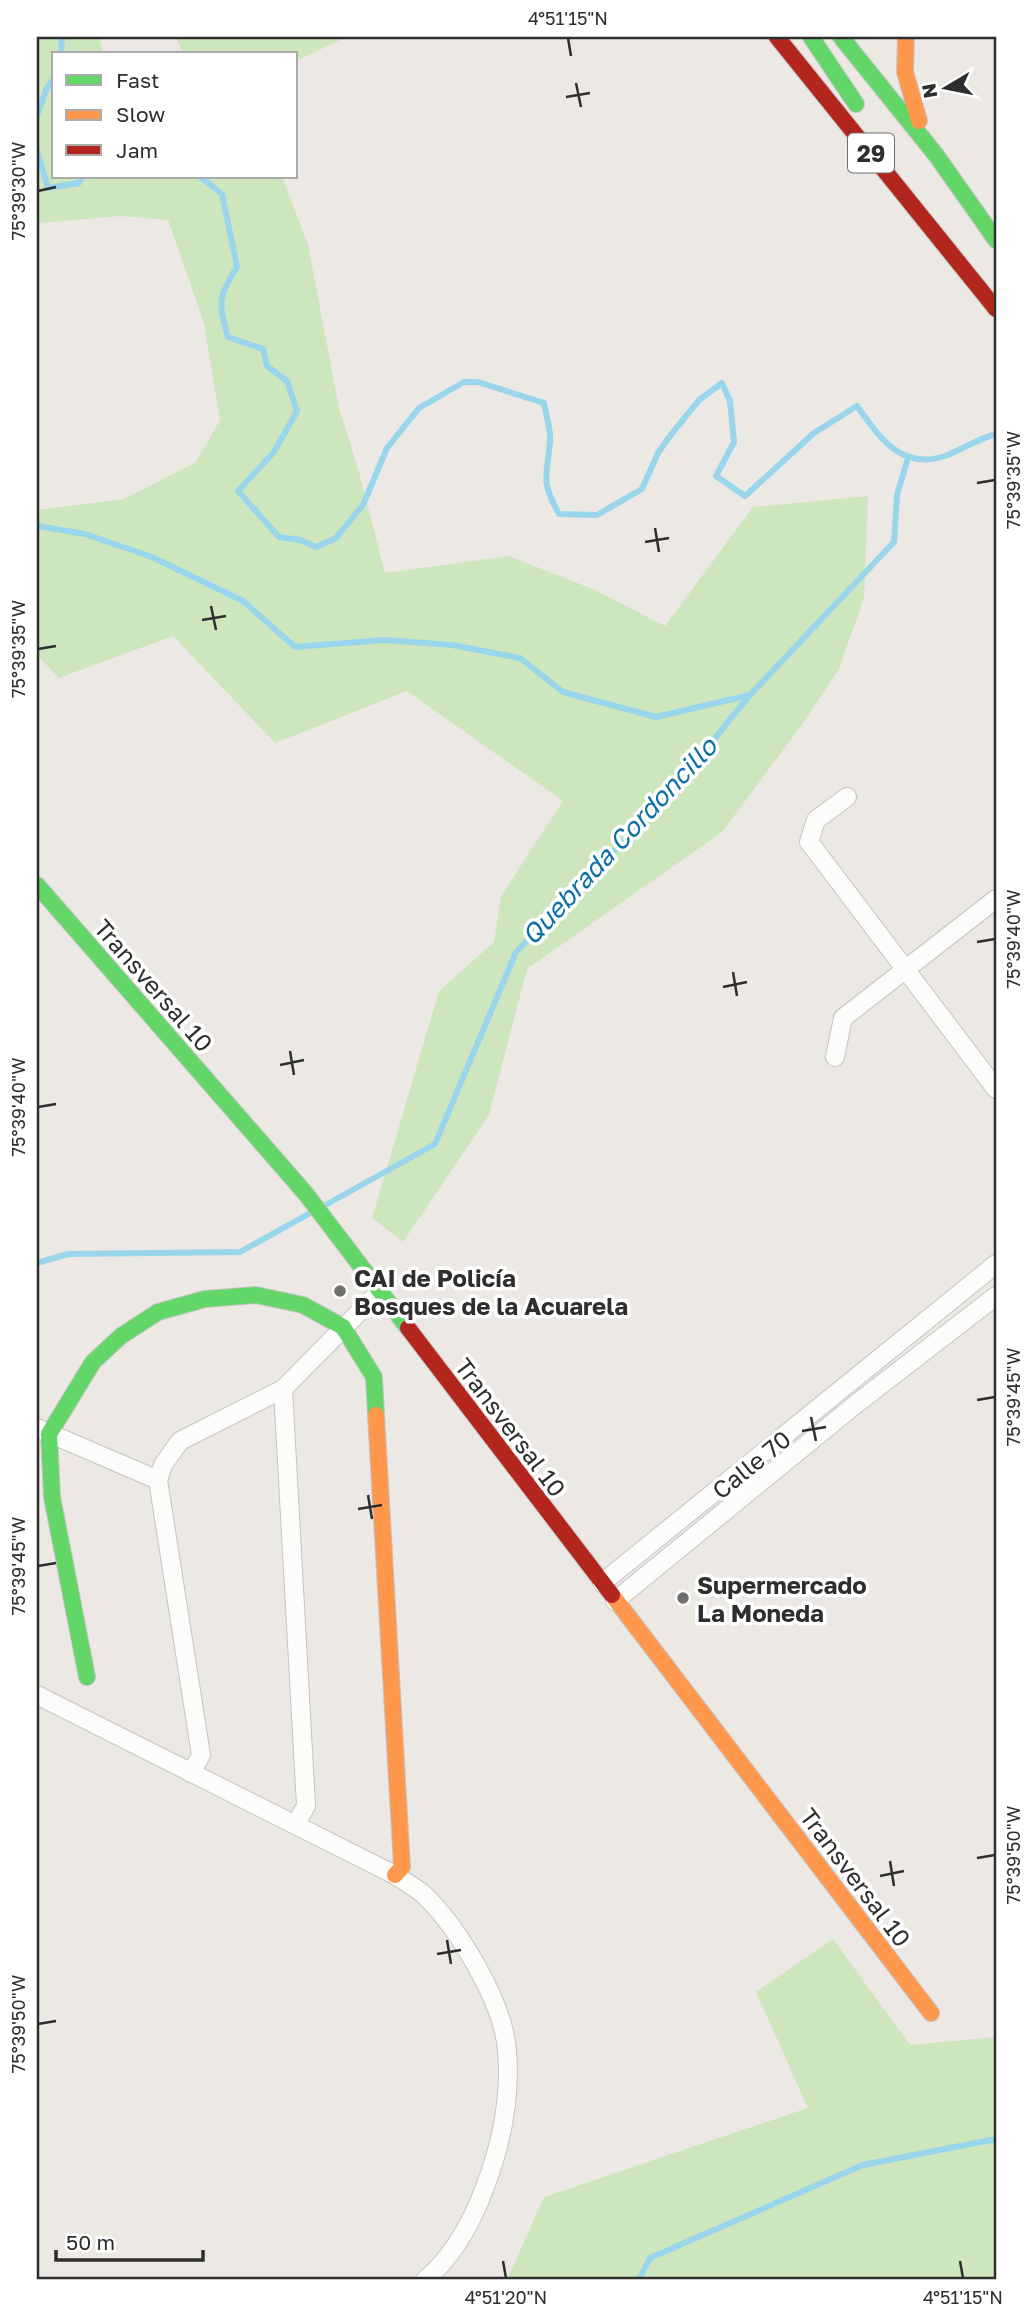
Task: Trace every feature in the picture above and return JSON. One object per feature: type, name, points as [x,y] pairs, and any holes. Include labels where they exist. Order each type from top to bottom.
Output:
[{"type":"main road","name":"29","points":[[777,37],[996,309]]},
{"type":"main road","name":"29","points":[[811,37],[966,269]]},
{"type":"main road","name":"29","points":[[841,37],[936,155],[996,240]]},
{"type":"main road","points":[[906,37],[908,91],[913,110],[936,155]]},
{"type":"main road","name":"Transversal 10","points":[[37,885],[306,1194],[329,1228],[931,2012]]},
{"type":"main road","points":[[87,1677],[52,1497],[43,1431],[93,1362],[121,1336],[158,1312],[205,1299],[256,1295],[303,1305],[343,1327],[374,1377],[402,1867],[395,1875]]},
{"type":"street","points":[[848,797],[816,820],[809,842],[996,1089]]},
{"type":"street","points":[[835,1057],[843,1018],[996,899]]},
{"type":"street","name":"Calle 70","points":[[602,1583],[769,1451],[841,1386],[996,1264]]},
{"type":"street","points":[[191,1773],[201,1755],[158,1480],[163,1465],[180,1441],[283,1389],[379,1292]]},
{"type":"street","name":"Calle 70","points":[[615,1601],[856,1404],[996,1296]]},
{"type":"street","points":[[283,1389],[306,1806],[295,1825]]},
{"type":"street","points":[[43,1431],[158,1480]]},
{"type":"street","points":[[37,1695],[395,1875],[422,1894],[469,1955],[495,2008],[507,2050],[505,2109],[490,2175],[465,2233],[425,2280]]},
{"type":"green space","points":[[37,37],[99,37],[103,52],[52,52],[52,178],[282,178],[308,244],[339,408],[358,468],[385,573],[509,556],[595,590],[665,626],[753,507],[868,496],[864,598],[839,669],[801,726],[722,832],[527,969],[489,1115],[403,1242],[372,1218],[439,991],[494,942],[501,896],[563,801],[407,691],[275,743],[173,636],[59,678],[37,655],[37,510],[124,499],[196,462],[220,420],[204,323],[168,220],[120,216],[41,223],[37,218]]},
{"type":"green space","points":[[176,37],[346,37],[298,60],[298,52],[182,52]]},
{"type":"green space","points":[[833,1939],[910,2045],[996,2037],[996,2280],[507,2280],[544,2197],[808,2108],[756,1992]]},
{"type":"waterway","points":[[61,52],[62,37]]},
{"type":"waterway","points":[[37,116],[52,81]]},
{"type":"waterway","points":[[37,151],[48,188],[79,183],[81,178]]},
{"type":"waterway","points":[[201,178],[222,194],[237,267],[223,293],[221,308],[228,337],[263,349],[267,366],[287,381],[297,411],[274,452],[238,491],[279,537],[300,540],[316,547],[336,538],[363,505],[387,448],[419,408],[464,382],[478,382],[544,403],[550,436],[547,485],[559,514],[597,515],[642,489],[658,453],[670,436],[699,400],[722,383],[730,401],[734,442],[716,476],[745,496],[814,433],[857,406],[892,448],[915,459],[945,456],[996,434]]},
{"type":"waterway","name":"Quebrada Cordoncillo","points":[[322,1207],[435,1144],[516,952],[666,798],[750,695],[894,542],[897,495],[908,458]]},
{"type":"waterway","points":[[37,526],[85,534],[152,557],[243,601],[295,647],[384,640],[452,645],[520,658],[563,692],[656,717],[750,695]]},
{"type":"waterway","name":"Quebrada Cordoncillo","points":[[37,1263],[68,1254],[240,1252],[312,1212]]},
{"type":"waterway","points":[[639,2280],[650,2258],[863,2165],[996,2139]]},
{"type":"traffic: fast","points":[[811,37],[856,104]]},
{"type":"traffic: fast","points":[[841,37],[936,155],[996,240]]},
{"type":"traffic: fast","points":[[37,885],[306,1194],[408,1328]]},
{"type":"traffic: fast","points":[[87,1677],[52,1497],[49,1434],[93,1362],[121,1336],[158,1312],[205,1299],[256,1295],[303,1305],[343,1327],[374,1377],[376,1415]]},
{"type":"traffic: slow","points":[[906,37],[905,72],[919,121]]},
{"type":"traffic: slow","points":[[376,1415],[402,1867],[395,1875]]},
{"type":"traffic: slow","points":[[612,1595],[931,2013]]},
{"type":"traffic: jam","points":[[777,37],[996,309]]},
{"type":"traffic: jam","points":[[408,1328],[612,1595]]},
{"type":"place","name":"CAI de Policía Bosques de la Acuarela","points":[[340,1291]]},
{"type":"place","name":"Supermercado La Moneda","points":[[683,1598]]}]
